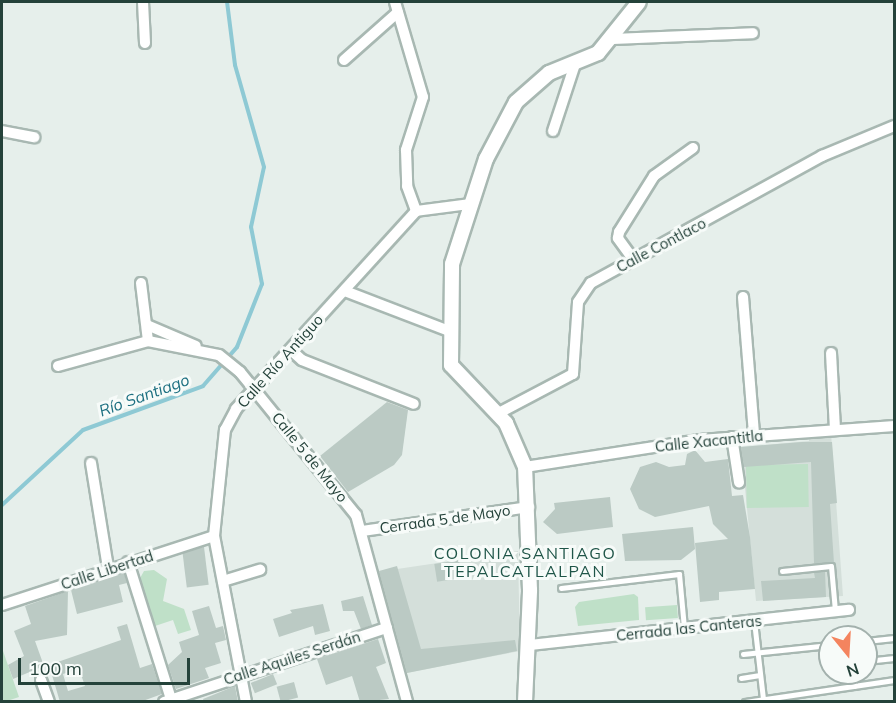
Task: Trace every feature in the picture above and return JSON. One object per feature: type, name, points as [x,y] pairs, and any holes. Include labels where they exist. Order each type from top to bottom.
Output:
[{"type":"street","points":[[143,2],[145,44]]},
{"type":"street","points":[[525,702],[530,645],[529,507],[525,466],[515,437],[497,414],[451,365],[449,331],[452,264],[470,204],[500,128],[516,102],[549,73],[598,53],[612,39],[639,2]]},
{"type":"street","points":[[344,60],[396,7],[423,97],[405,150],[407,186],[416,211],[470,204]]},
{"type":"street","points":[[612,39],[753,33]]},
{"type":"street","points":[[553,131],[575,64]]},
{"type":"street","name":"Calle Contlaco","points":[[497,414],[573,374],[578,303],[591,283],[822,156],[894,126]]},
{"type":"street","points":[[2,131],[34,137]]},
{"type":"street","points":[[633,259],[618,238],[619,231],[654,176],[693,148]]},
{"type":"street","name":"Calle Río Antiguo","points":[[246,702],[214,536],[225,430],[254,389],[292,351],[416,211]]},
{"type":"street","points":[[141,283],[148,341]]},
{"type":"street","points":[[345,291],[449,331]]},
{"type":"street","points":[[743,297],[754,435]]},
{"type":"street","points":[[147,325],[198,348]]},
{"type":"street","name":"Calle 5 de Mayo","points":[[58,366],[148,341],[198,348],[219,355],[240,372],[346,499],[362,531],[407,702]]},
{"type":"street","points":[[292,351],[302,360],[414,405]]},
{"type":"street","points":[[831,352],[835,430]]},
{"type":"street","name":"Calle Xacantitla","points":[[525,466],[732,437],[894,426]]},
{"type":"street","points":[[732,437],[739,482]]},
{"type":"street","points":[[91,463],[108,568]]},
{"type":"street","name":"Cerrada 5 de Mayo","points":[[362,531],[529,507]]},
{"type":"street","name":"Calle Libertad","points":[[2,605],[108,568],[214,536]]},
{"type":"street","points":[[128,562],[169,701]]},
{"type":"street","points":[[222,580],[260,570]]},
{"type":"street","name":"Cerrada las Canteras","points":[[530,645],[849,610]]},
{"type":"street","name":"Calle Aquiles Serdán","points":[[169,701],[239,674],[387,628]]},
{"type":"street","points":[[41,680],[49,702]]},
{"type":"lane","points":[[782,571],[831,566],[835,611]]},
{"type":"lane","points":[[561,588],[679,574],[684,628]]},
{"type":"lane","points":[[754,621],[763,699]]},
{"type":"lane","points":[[878,640],[894,638]]},
{"type":"lane","points":[[743,654],[818,646]]},
{"type":"lane","points":[[878,660],[894,658]]},
{"type":"lane","points":[[741,678],[760,675]]},
{"type":"lane","points":[[745,702],[894,680]]},
{"type":"shaded area","points":[[831,433],[843,596],[756,601],[741,447],[809,441],[809,435]]},
{"type":"shaded area","points":[[518,551],[520,651],[406,673],[377,572]]},
{"type":"green space","points":[[808,464],[809,507],[747,508],[746,465]]},
{"type":"green space","points":[[154,570],[167,579],[163,601],[184,609],[191,630],[178,634],[173,620],[152,627],[139,580],[144,571]]},
{"type":"green space","points":[[634,594],[638,597],[639,620],[578,626],[575,607],[579,602]]},
{"type":"green space","points":[[677,605],[678,618],[646,620],[645,607]]},
{"type":"green space","points":[[2,648],[19,697],[7,701],[2,701]]},
{"type":"building","points":[[387,402],[408,410],[402,455],[394,465],[348,492],[320,456]]},
{"type":"building","points":[[832,442],[837,503],[830,504],[834,563],[814,563],[811,462],[744,467],[741,447]]},
{"type":"building","points":[[695,450],[705,462],[728,459],[732,496],[743,495],[755,589],[719,592],[719,600],[700,602],[695,543],[728,539],[713,524],[709,506],[655,517],[639,509],[630,489],[640,467],[656,462],[669,467],[685,465],[687,454]]},
{"type":"building","points":[[610,497],[613,527],[557,534],[543,522],[555,509],[554,503]]},
{"type":"building","points":[[693,527],[695,549],[681,560],[625,561],[622,534]]},
{"type":"building","points":[[204,547],[209,585],[187,587],[182,550]]},
{"type":"building","points":[[459,560],[462,578],[437,582],[434,564]]},
{"type":"building","points":[[397,566],[421,649],[515,640],[517,651],[407,673],[379,571]]},
{"type":"building","points":[[825,571],[826,597],[763,601],[761,581],[815,578],[814,573]]},
{"type":"building","points":[[124,573],[127,583],[119,585],[123,602],[77,614],[71,590]]},
{"type":"building","points":[[68,591],[67,635],[35,641],[44,666],[13,679],[8,665],[24,656],[14,631],[31,624],[25,606]]},
{"type":"building","points":[[363,596],[372,625],[361,629],[354,611],[343,611],[341,601]]},
{"type":"building","points":[[323,604],[330,631],[315,635],[313,626],[279,637],[273,619],[292,613],[290,610]]},
{"type":"building","points":[[209,606],[216,628],[223,626],[226,640],[215,643],[221,663],[205,668],[209,678],[176,689],[168,665],[182,652],[179,642],[199,635],[192,611]]},
{"type":"building","points":[[127,624],[140,668],[152,664],[162,694],[140,702],[60,702],[49,665],[121,640],[117,627]],"holes":[[[79,669],[85,686],[68,691],[63,674]]]},
{"type":"building","points":[[378,639],[386,663],[376,667],[389,699],[360,702],[352,676],[326,685],[317,659]]},
{"type":"building","points":[[273,674],[277,684],[255,693],[251,683]]},
{"type":"building","points":[[294,682],[298,697],[281,702],[277,687]]},
{"type":"building","points":[[235,686],[238,702],[204,702],[203,699]]},
{"type":"waterway","name":"Río Santiago","points":[[2,505],[83,430],[203,386],[237,347],[262,284],[251,227],[264,167],[235,65],[227,2]]},
{"type":"district","name":"COLONIA SANTIAGO TEPALCATLALPAN","points":[[525,562]]}]
